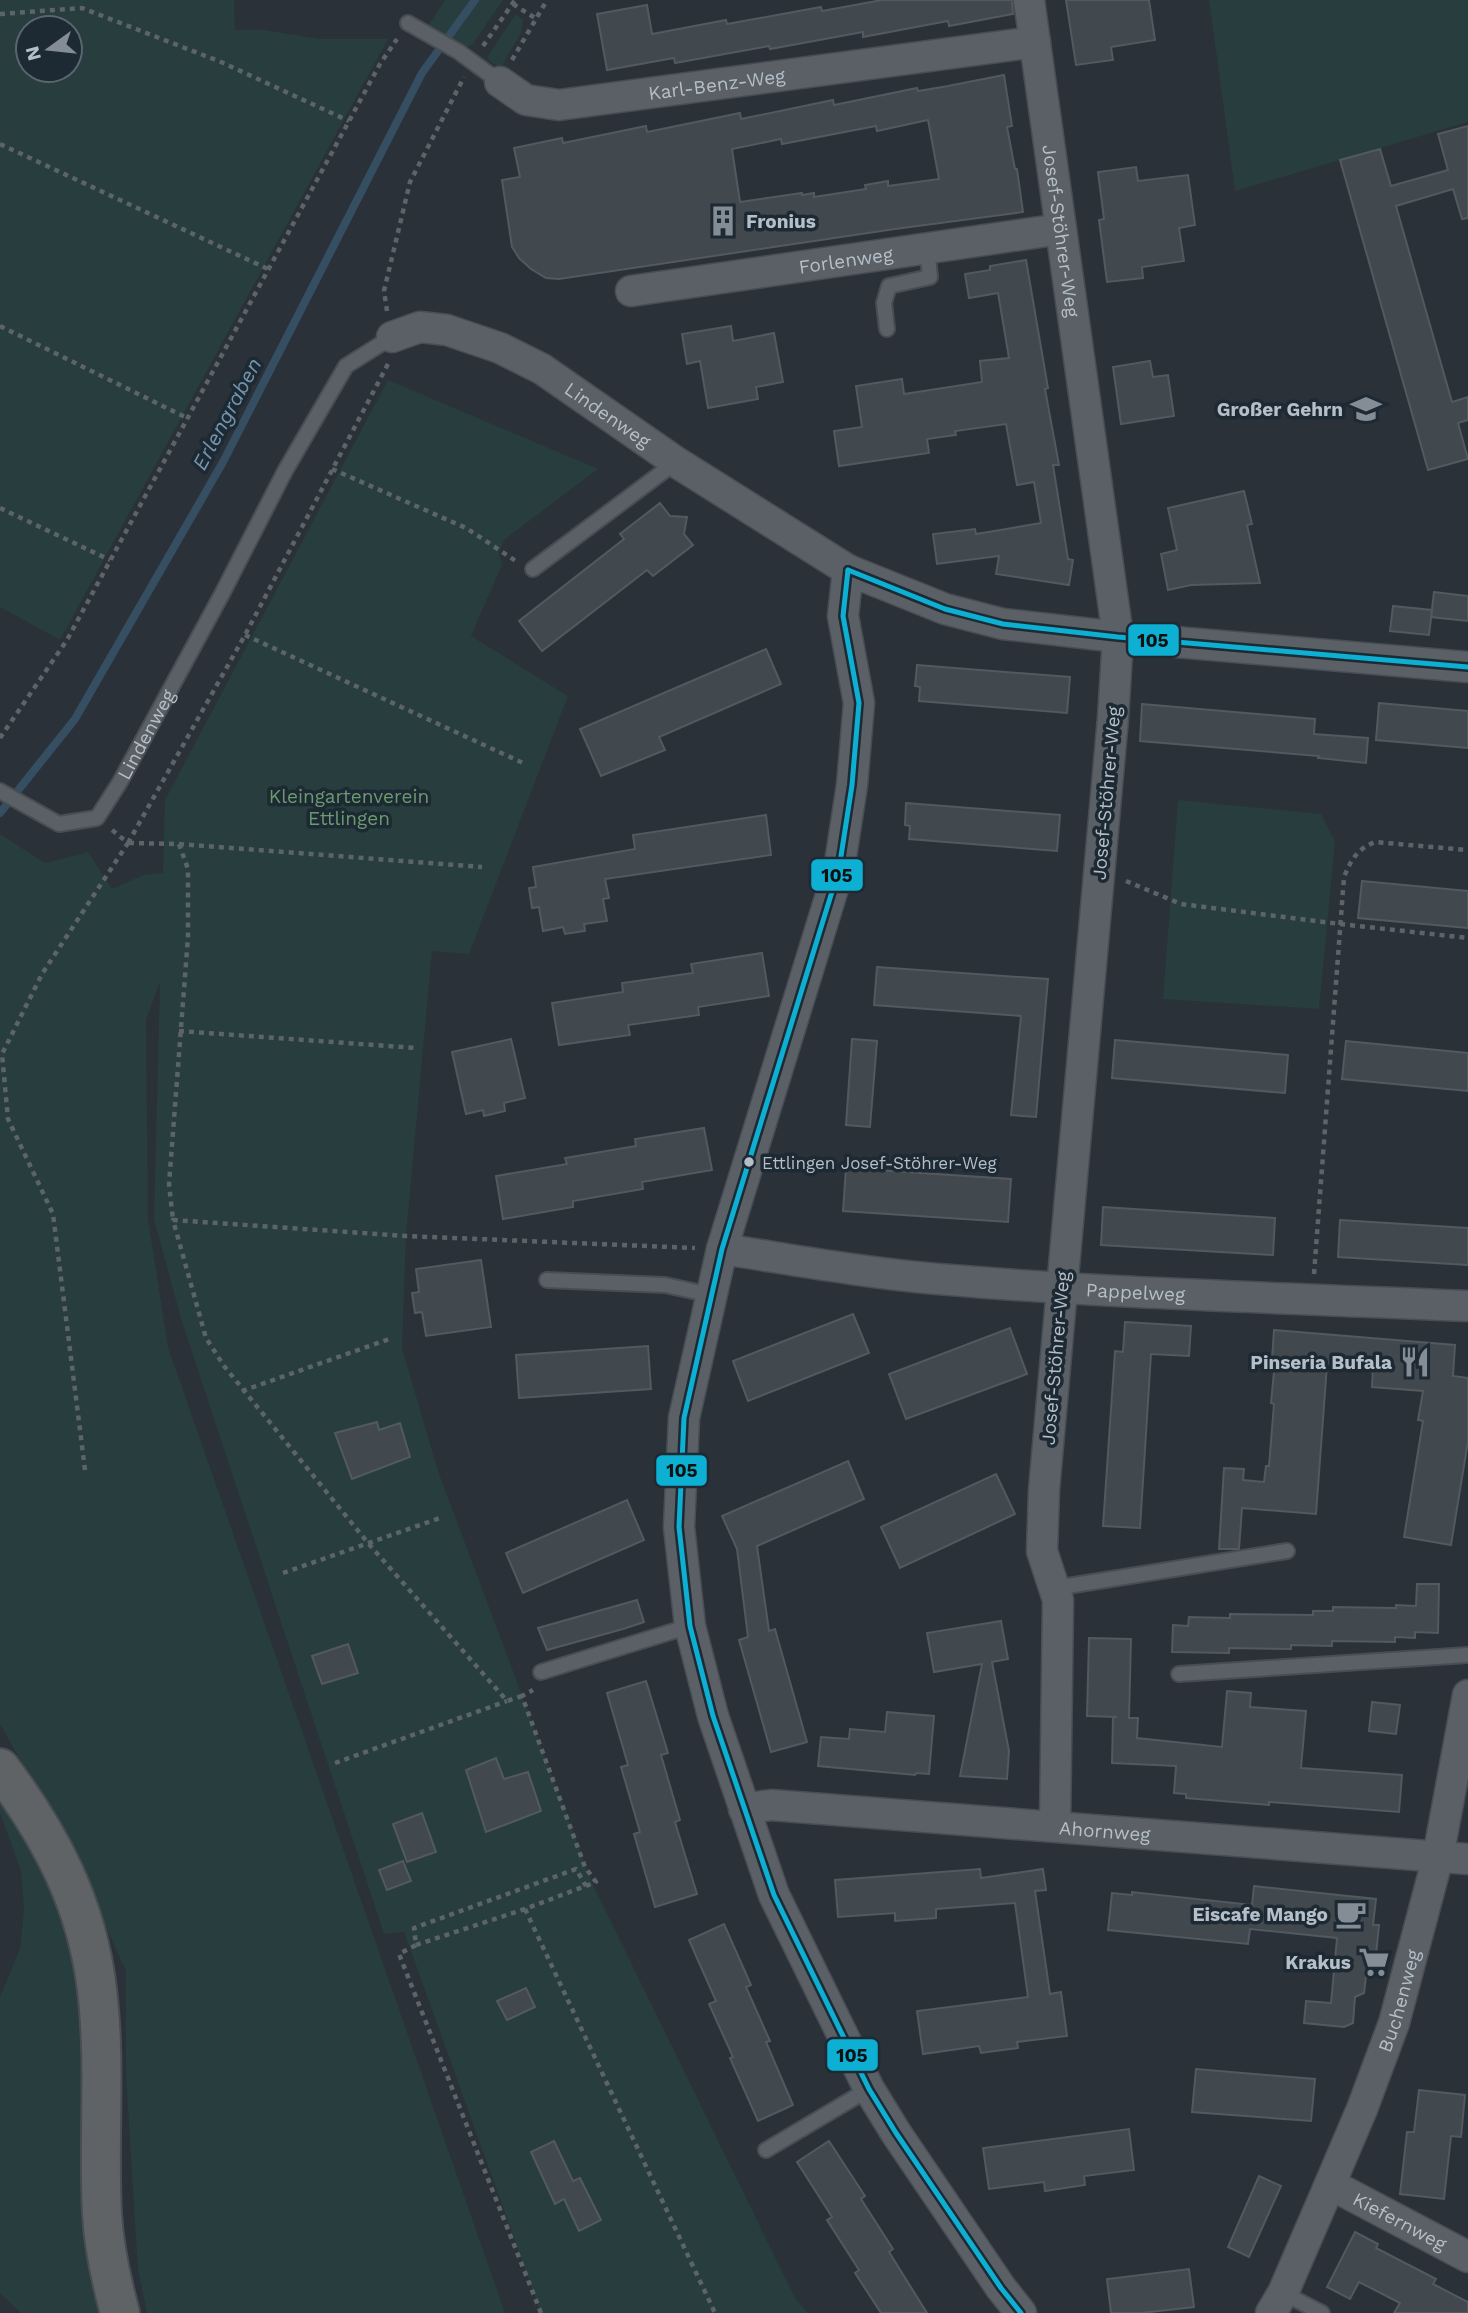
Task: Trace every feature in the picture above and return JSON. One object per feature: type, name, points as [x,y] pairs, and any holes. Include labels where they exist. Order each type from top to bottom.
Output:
[{"type":"highway","points":[[0,1768],[27,1804],[51,1844],[70,1886],[92,1958],[100,2036],[102,2214],[107,2264],[120,2313]]},
{"type":"street","name":"Josef-Stöhrer-Weg","points":[[1029,0],[1118,637],[1044,1490],[1042,1551],[1058,1600],[1055,1826]]},
{"type":"street","name":"Karl-Benz-Weg","points":[[500,82],[526,100],[559,105],[1035,43]]},
{"type":"street","name":"Forlenweg","points":[[631,291],[1061,229]]},
{"type":"street","name":"Lindenweg","points":[[392,337],[420,327],[447,330],[500,348],[542,369],[676,462],[848,570],[945,609],[1003,624],[1118,637],[1468,667]]},
{"type":"street","points":[[848,570],[843,616],[859,703],[852,785],[839,869],[710,1295],[684,1418],[679,1527],[690,1626],[713,1716],[774,1895],[869,2089],[941,2200],[1021,2313]]},
{"type":"street","name":"Pappelweg","points":[[722,1249],[936,1279],[1468,1306]]},
{"type":"street","name":"Buchenweg","points":[[1277,2303],[1362,2109],[1394,2023],[1438,1857],[1468,1695]]},
{"type":"street","name":"Ahornweg","points":[[744,1809],[771,1805],[1468,1859]]},
{"type":"street","name":"Kiefernweg","points":[[1330,2185],[1468,2257]]},
{"type":"lane","name":"Karl-Benz-Weg","points":[[414,26],[458,52],[500,82]]},
{"type":"lane","points":[[887,329],[884,303],[889,286],[930,277],[927,248]]},
{"type":"lane","name":"Lindenweg","points":[[97,818],[120,782],[216,606],[285,471],[346,366],[392,337]]},
{"type":"lane","points":[[533,569],[676,462]]},
{"type":"lane","points":[[0,791],[59,824],[97,818]]},
{"type":"lane","points":[[547,1280],[665,1285],[710,1295]]},
{"type":"lane","points":[[1055,1588],[1287,1551]]},
{"type":"lane","points":[[541,1672],[690,1626]]},
{"type":"lane","points":[[1179,1674],[1468,1655]]},
{"type":"lane","points":[[766,2150],[869,2089]]},
{"type":"lane","name":"Buchenweg","points":[[1277,2303],[1322,2313]]},
{"type":"path","points":[[500,82],[547,0]]},
{"type":"path","points":[[85,1470],[53,1214],[8,1119],[2,1054],[41,974],[128,843],[245,635],[389,363],[392,337],[384,291],[410,182],[462,80],[514,2],[536,18]]},
{"type":"path","points":[[0,14],[82,8],[221,62],[349,121]]},
{"type":"path","points":[[0,737],[66,640],[380,64],[414,26]]},
{"type":"path","points":[[0,144],[268,269]]},
{"type":"path","points":[[0,326],[187,418]]},
{"type":"path","points":[[332,469],[467,528],[519,563],[533,569]]},
{"type":"path","points":[[0,508],[110,560]]},
{"type":"path","points":[[245,635],[523,764]]},
{"type":"path","points":[[97,818],[128,843],[179,844],[482,867]]},
{"type":"path","points":[[1312,1299],[1344,877],[1352,858],[1364,846],[1375,842],[1467,849]]},
{"type":"path","points":[[179,844],[188,869],[188,937],[169,1184],[173,1220],[206,1338],[242,1391],[369,1543],[507,1701]]},
{"type":"path","points":[[1099,870],[1181,904],[1340,925],[1468,938]]},
{"type":"path","points":[[179,1031],[416,1048]]},
{"type":"path","points":[[173,1220],[406,1236],[722,1249]]},
{"type":"path","points":[[242,1391],[392,1338]]},
{"type":"path","points":[[283,1573],[440,1518]]},
{"type":"path","points":[[335,1763],[522,1696],[539,1687],[541,1672]]},
{"type":"path","points":[[522,1696],[585,1867],[596,1882],[416,1945],[399,1954],[541,2313]]},
{"type":"path","points":[[416,1945],[414,1928],[576,1869],[586,1886]]},
{"type":"path","points":[[525,1909],[715,2313]]},
{"type":"green space","points":[[0,0],[234,0],[235,30],[264,30],[320,39],[388,39],[60,640],[0,607]]},
{"type":"green space","points":[[445,0],[503,0],[472,45],[463,48],[429,25]]},
{"type":"green space","points":[[1209,0],[1468,0],[1468,122],[1235,191]]},
{"type":"green space","points":[[516,14],[523,20],[521,33],[501,67],[491,63],[487,57]]},
{"type":"green space","name":"Kleingartenverein Ettlingen","points":[[388,380],[598,469],[504,540],[499,553],[502,565],[471,636],[568,696],[469,954],[432,951],[406,1236],[402,1348],[438,1471],[594,1887],[795,2298],[808,2313],[541,2313],[404,1932],[384,1934],[181,1319],[154,1219],[160,982],[146,1020],[148,1219],[168,1347],[505,2313],[147,2313],[138,2270],[126,2076],[126,1971],[70,1849],[0,1724],[0,834],[45,863],[88,852],[112,889],[143,875],[163,873],[165,800]]},
{"type":"green space","points":[[1178,800],[1321,814],[1335,841],[1319,1009],[1163,999]]},
{"type":"green space","points":[[0,1797],[46,1878],[66,1930],[73,1959],[81,2019],[82,2206],[88,2260],[99,2313],[21,2313],[0,2293],[0,1997],[20,1949],[24,1910],[21,1871],[0,1813]]},
{"type":"building","points":[[882,0],[1012,0],[1013,14],[949,26],[948,21],[863,37],[863,32],[770,49],[769,46],[675,63],[674,58],[607,70],[597,14],[647,5],[652,34],[726,20],[727,24],[821,7],[822,11]]},
{"type":"building","points":[[1066,0],[1149,0],[1155,40],[1111,47],[1113,60],[1076,65]]},
{"type":"building","points":[[1004,75],[1012,126],[1007,127],[1023,212],[559,279],[546,278],[531,269],[512,247],[502,180],[520,177],[514,148],[562,138],[563,143],[646,126],[647,132],[740,113],[741,119],[833,100],[834,105],[917,88],[918,91]],"holes":[[[928,120],[939,179],[888,186],[888,181],[865,185],[866,189],[814,197],[814,193],[802,193],[740,202],[732,149],[781,139],[782,144],[876,126],[877,131]]]},
{"type":"building","points":[[1468,126],[1468,218],[1462,219],[1453,189],[1396,206],[1452,402],[1468,397],[1468,420],[1458,423],[1468,459],[1428,470],[1340,160],[1380,149],[1391,186],[1448,170],[1438,134]]},
{"type":"building","points":[[1136,167],[1138,181],[1188,175],[1195,225],[1179,228],[1184,261],[1142,267],[1143,278],[1107,282],[1099,220],[1104,219],[1098,172]]},
{"type":"building","points":[[1026,260],[1059,465],[1053,465],[1068,559],[1073,560],[1069,585],[996,574],[999,556],[937,564],[933,534],[975,529],[976,534],[1041,523],[1034,482],[1017,485],[1006,424],[955,431],[956,435],[927,439],[929,453],[839,466],[834,431],[862,427],[856,386],[902,379],[904,394],[982,382],[980,361],[1009,358],[998,293],[969,298],[965,274],[990,270],[990,266]]},
{"type":"building","points":[[731,326],[733,341],[774,333],[783,382],[756,387],[758,399],[708,408],[700,361],[687,364],[682,334]]},
{"type":"building","points":[[1150,361],[1153,377],[1168,375],[1174,416],[1121,424],[1113,367]]},
{"type":"building","points":[[1244,491],[1252,524],[1247,525],[1260,583],[1191,585],[1168,590],[1161,554],[1177,550],[1168,508]]},
{"type":"building","points":[[660,503],[670,516],[687,517],[684,534],[693,545],[653,576],[647,570],[542,651],[519,621],[624,539],[620,534]]},
{"type":"building","points":[[1434,592],[1468,596],[1468,621],[1431,617]]},
{"type":"building","points":[[1393,606],[1432,610],[1429,635],[1390,631]]},
{"type":"building","points":[[766,649],[781,684],[659,737],[665,750],[601,776],[580,729]]},
{"type":"building","points":[[917,665],[1070,677],[1067,713],[919,701],[920,687],[915,686]]},
{"type":"building","points":[[1379,703],[1468,711],[1468,748],[1376,740]]},
{"type":"building","points":[[1142,704],[1315,719],[1314,734],[1368,738],[1366,763],[1318,758],[1319,756],[1140,741]]},
{"type":"building","points":[[906,803],[1060,815],[1057,851],[909,839],[910,826],[905,825]]},
{"type":"building","points":[[766,815],[771,855],[605,879],[609,898],[603,899],[607,921],[584,924],[585,931],[565,934],[563,927],[543,931],[539,907],[532,908],[529,888],[536,887],[533,867],[635,849],[633,835]]},
{"type":"building","points":[[1362,881],[1468,891],[1468,928],[1358,918]]},
{"type":"building","points":[[762,953],[769,996],[698,1007],[699,1015],[628,1025],[630,1035],[559,1045],[552,1003],[623,992],[622,983],[693,973],[691,964]]},
{"type":"building","points":[[877,967],[1048,979],[1036,1117],[1011,1115],[1021,1016],[874,1005]]},
{"type":"building","points":[[511,1039],[525,1098],[504,1103],[505,1111],[484,1116],[483,1110],[466,1114],[452,1052]]},
{"type":"building","points":[[852,1039],[877,1041],[870,1127],[846,1125]]},
{"type":"building","points":[[1115,1040],[1288,1055],[1285,1093],[1112,1078]]},
{"type":"building","points":[[1346,1041],[1468,1053],[1468,1091],[1342,1079]]},
{"type":"building","points":[[704,1128],[712,1170],[642,1182],[643,1189],[573,1201],[573,1207],[503,1219],[496,1176],[567,1164],[565,1158],[636,1146],[635,1139]]},
{"type":"building","points":[[846,1168],[1011,1179],[1008,1222],[843,1211]]},
{"type":"building","points":[[1103,1207],[1275,1218],[1273,1255],[1101,1245]]},
{"type":"building","points":[[1340,1220],[1468,1228],[1468,1265],[1338,1257]]},
{"type":"building","points":[[481,1260],[491,1327],[426,1336],[422,1312],[415,1313],[412,1293],[419,1292],[416,1269]]},
{"type":"building","points":[[853,1314],[869,1353],[748,1401],[733,1361]]},
{"type":"building","points":[[1125,1322],[1191,1326],[1189,1356],[1151,1354],[1140,1528],[1103,1526],[1115,1351],[1123,1352]]},
{"type":"building","points":[[1010,1328],[1027,1374],[906,1419],[889,1374]]},
{"type":"building","points":[[1274,1330],[1455,1345],[1453,1376],[1468,1378],[1468,1441],[1451,1545],[1404,1537],[1423,1421],[1418,1420],[1423,1391],[1372,1387],[1373,1368],[1327,1365],[1316,1514],[1242,1508],[1239,1549],[1219,1549],[1224,1468],[1244,1469],[1243,1480],[1264,1482],[1266,1466],[1269,1466],[1274,1404],[1271,1403],[1275,1361],[1272,1360]]},
{"type":"building","points":[[648,1346],[651,1389],[519,1398],[516,1355]]},
{"type":"building","points":[[377,1422],[379,1430],[400,1423],[410,1457],[352,1479],[335,1433]]},
{"type":"building","points":[[848,1461],[864,1499],[757,1546],[769,1631],[775,1629],[807,1742],[771,1752],[739,1640],[748,1637],[737,1549],[722,1516]]},
{"type":"building","points":[[996,1474],[1015,1514],[900,1568],[881,1527]]},
{"type":"building","points":[[627,1500],[644,1540],[523,1593],[506,1553]]},
{"type":"building","points":[[1417,1584],[1439,1584],[1438,1633],[1415,1632],[1415,1638],[1395,1637],[1395,1642],[1332,1641],[1332,1646],[1291,1645],[1291,1649],[1229,1648],[1229,1653],[1172,1652],[1173,1625],[1188,1626],[1189,1617],[1230,1618],[1230,1614],[1313,1615],[1313,1611],[1333,1611],[1333,1607],[1416,1606]]},
{"type":"building","points":[[637,1600],[644,1622],[547,1650],[538,1628]]},
{"type":"building","points":[[1001,1621],[1008,1659],[992,1662],[1009,1751],[1007,1779],[960,1776],[982,1664],[934,1672],[927,1633]]},
{"type":"building","points":[[1089,1638],[1131,1639],[1129,1718],[1138,1718],[1137,1738],[1222,1747],[1227,1691],[1251,1693],[1250,1707],[1306,1711],[1301,1768],[1402,1775],[1399,1812],[1186,1798],[1186,1794],[1174,1793],[1176,1766],[1112,1763],[1113,1717],[1117,1717],[1087,1716]]},
{"type":"building","points":[[348,1644],[358,1673],[322,1684],[312,1656]]},
{"type":"building","points":[[646,1681],[668,1753],[661,1755],[680,1820],[675,1822],[697,1894],[655,1907],[634,1834],[640,1832],[621,1767],[628,1765],[607,1693]]},
{"type":"building","points":[[1372,1702],[1400,1705],[1396,1734],[1369,1731]]},
{"type":"building","points":[[887,1712],[934,1716],[929,1774],[818,1766],[821,1737],[849,1739],[850,1729],[885,1732]]},
{"type":"building","points":[[496,1758],[504,1779],[528,1772],[541,1811],[486,1832],[466,1770]]},
{"type":"building","points":[[422,1813],[436,1852],[407,1862],[393,1824]]},
{"type":"building","points":[[403,1861],[411,1881],[387,1890],[379,1870]]},
{"type":"building","points":[[980,1869],[981,1878],[1043,1869],[1046,1890],[1035,1891],[1050,1994],[1061,1992],[1067,2036],[1017,2042],[1018,2048],[981,2053],[979,2046],[923,2054],[917,2011],[1028,1997],[1015,1903],[936,1909],[936,1918],[895,1921],[895,1913],[838,1917],[835,1880]]},
{"type":"building","points":[[1254,1886],[1376,1899],[1373,1925],[1379,1925],[1375,1965],[1367,1968],[1364,1993],[1355,1997],[1353,2023],[1344,2027],[1304,2023],[1306,2001],[1331,2003],[1337,1938],[1250,1929],[1248,1944],[1108,1930],[1112,1893],[1132,1895],[1132,1892],[1252,1905]]},
{"type":"building","points":[[724,1924],[751,1985],[746,1987],[770,2041],[766,2042],[793,2105],[758,2121],[709,2004],[716,2001],[689,1940]]},
{"type":"building","points":[[526,1988],[535,2007],[507,2020],[497,2001]]},
{"type":"building","points":[[1196,2069],[1315,2079],[1311,2121],[1192,2112]]},
{"type":"building","points":[[1419,2090],[1465,2095],[1461,2137],[1451,2136],[1444,2199],[1400,2194],[1407,2132],[1414,2132]]},
{"type":"building","points":[[1129,2129],[1134,2170],[1084,2176],[1085,2185],[1045,2191],[1044,2182],[989,2189],[983,2148]]},
{"type":"building","points":[[554,2141],[573,2181],[580,2178],[601,2220],[579,2231],[564,2199],[555,2204],[531,2152]]},
{"type":"building","points":[[829,2141],[865,2196],[861,2199],[893,2249],[889,2252],[927,2313],[881,2313],[855,2273],[859,2270],[827,2220],[832,2217],[797,2162]]},
{"type":"building","points":[[1259,2176],[1281,2186],[1249,2257],[1228,2247]]},
{"type":"building","points":[[1355,2232],[1378,2244],[1376,2248],[1436,2279],[1433,2284],[1468,2302],[1468,2313],[1394,2313],[1400,2303],[1359,2282],[1350,2299],[1327,2287]]},
{"type":"building","points":[[1189,2269],[1194,2307],[1141,2313],[1111,2313],[1107,2279]]},
{"type":"waterway","name":"Erlengraben","points":[[0,813],[75,719],[223,462],[422,73],[475,0]]},
{"type":"transit line","name":"105","points":[[848,570],[843,616],[859,703],[852,785],[839,869],[722,1249],[684,1418],[679,1527],[690,1626],[713,1716],[774,1895],[869,2089],[1001,2288],[1021,2313]]},
{"type":"transit line","name":"105","points":[[848,570],[945,609],[1003,624],[1118,637],[1468,667]]},
{"type":"place","name":"Fronius","points":[[723,221]]},
{"type":"place","name":"Großer Gehrn","points":[[1366,409]]},
{"type":"place","name":"Ettlingen Josef-Stöhrer-Weg","points":[[749,1162]]},
{"type":"place","name":"Pinseria Bufala","points":[[1415,1362]]},
{"type":"place","name":"Eiscafe Mango","points":[[1351,1914]]},
{"type":"place","name":"Krakus","points":[[1374,1962]]}]
